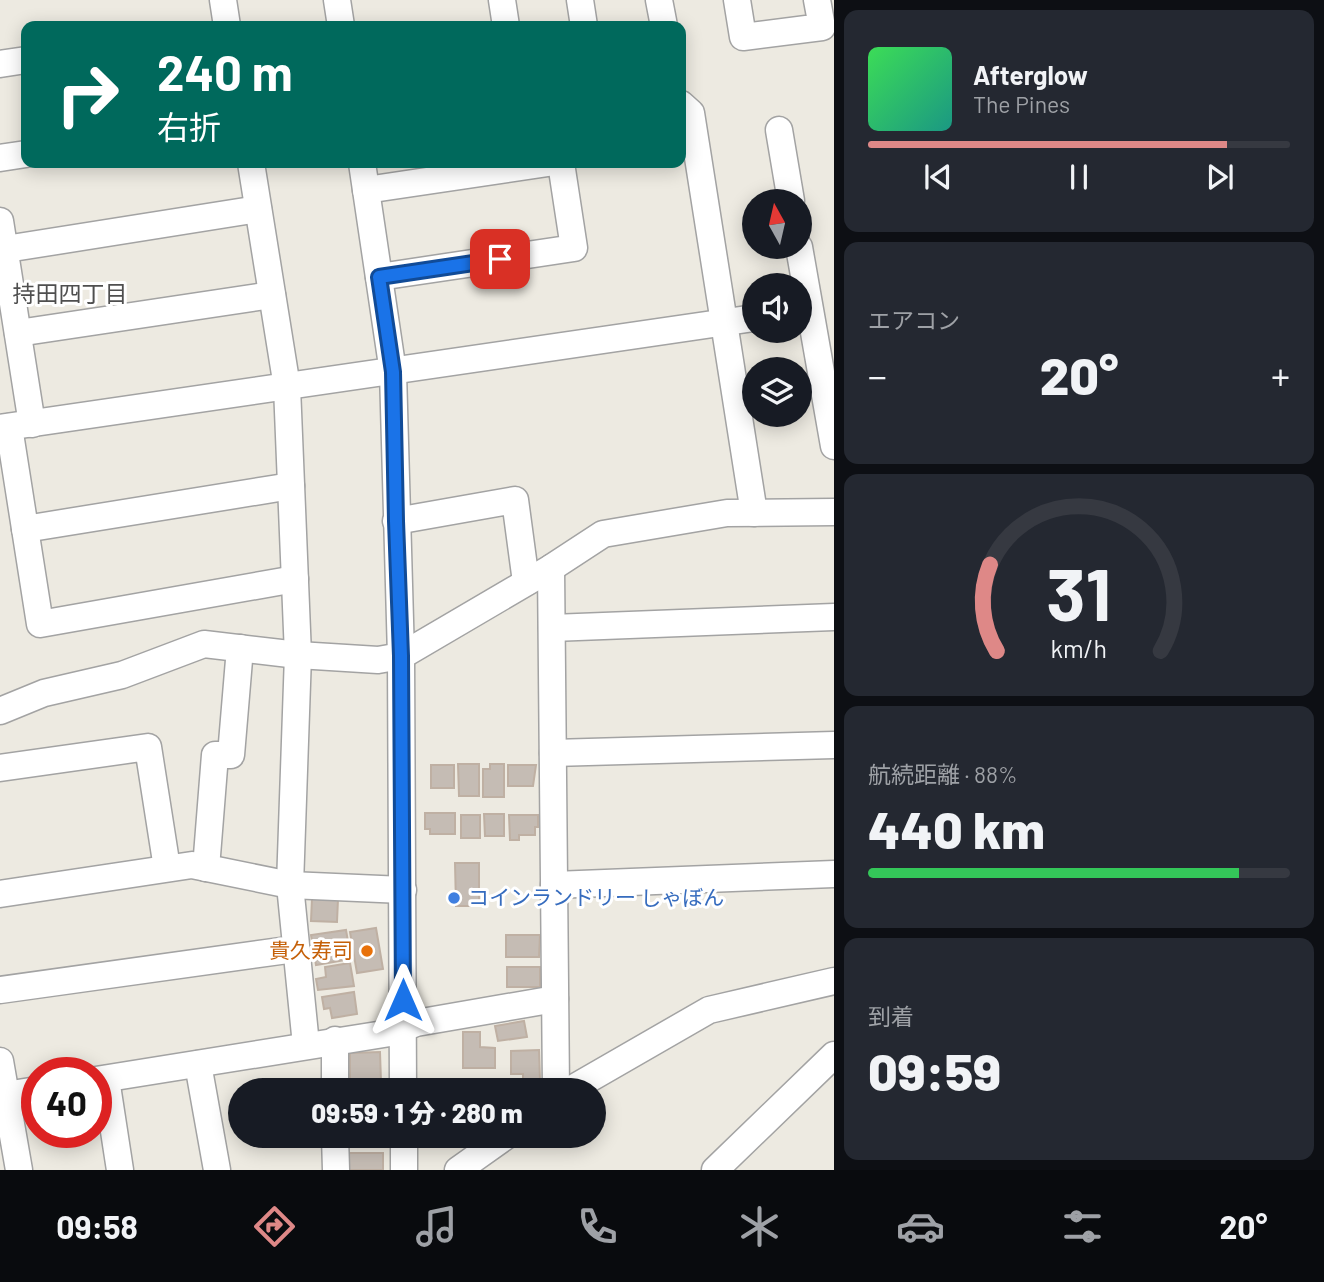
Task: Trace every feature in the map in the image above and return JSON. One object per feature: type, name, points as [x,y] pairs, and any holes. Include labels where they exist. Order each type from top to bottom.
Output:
[{"type":"street","points":[[223,0],[227,21]]},
{"type":"street","points":[[337,0],[340,21]]},
{"type":"street","points":[[502,0],[505,21]]},
{"type":"street","points":[[580,0],[583,21]]},
{"type":"street","points":[[659,0],[663,21]]},
{"type":"street","points":[[737,0],[743,37],[821,27],[817,0]]},
{"type":"street","points":[[0,64],[21,61]]},
{"type":"street","points":[[686,108],[691,113],[754,513]]},
{"type":"street","points":[[779,130],[789,189]]},
{"type":"street","points":[[0,158],[21,155]]},
{"type":"street","points":[[252,168],[287,387],[298,655],[290,886],[306,1045]]},
{"type":"street","points":[[363,168],[393,372],[401,656],[404,1078]]},
{"type":"street","points":[[366,190],[514,168]]},
{"type":"street","points":[[379,277],[574,248],[562,168]]},
{"type":"street","points":[[2,249],[258,209]]},
{"type":"street","points":[[0,220],[2,249],[18,332],[14,426],[25,528],[40,624],[295,579]]},
{"type":"street","points":[[802,259],[815,309],[834,446]]},
{"type":"street","points":[[18,332],[272,295]]},
{"type":"street","points":[[14,426],[742,320]]},
{"type":"street","points":[[25,528],[291,486]]},
{"type":"street","points":[[396,521],[515,500],[526,582]]},
{"type":"street","points":[[0,711],[44,692],[122,675],[204,643],[298,655],[378,660],[401,656],[551,568],[603,534],[727,513],[834,512]]},
{"type":"street","points":[[551,568],[556,1078]]},
{"type":"street","points":[[552,628],[834,617]]},
{"type":"street","points":[[206,868],[215,755],[231,755],[240,648]]},
{"type":"street","points":[[553,753],[834,745]]},
{"type":"street","points":[[0,768],[148,747],[167,869]]},
{"type":"street","points":[[0,894],[192,865],[290,886],[403,890]]},
{"type":"street","points":[[554,885],[834,874]]},
{"type":"street","points":[[0,990],[295,949]]},
{"type":"street","points":[[591,1078],[709,1010],[834,981]]},
{"type":"street","points":[[112,1077],[390,1033],[416,1023],[555,999]]},
{"type":"street","points":[[335,1040],[335,1078]]},
{"type":"street","points":[[715,1170],[834,1055]]},
{"type":"street","points":[[0,1061],[3,1095],[19,1170]]},
{"type":"street","points":[[198,1064],[217,1170]]},
{"type":"street","points":[[3,1095],[21,1092]]},
{"type":"street","points":[[112,1132],[120,1170]]},
{"type":"street","points":[[335,1148],[335,1170]]},
{"type":"street","points":[[404,1148],[404,1170]]},
{"type":"street","points":[[471,1167],[492,1148]]},
{"type":"building","points":[[458,764],[479,764],[479,796],[459,796]]},
{"type":"building","points":[[490,764],[504,764],[504,797],[483,797],[483,769],[490,769]]},
{"type":"building","points":[[431,765],[454,765],[454,788],[431,788]]},
{"type":"building","points":[[508,765],[536,765],[533,786],[508,786]]},
{"type":"building","points":[[425,813],[455,813],[455,834],[430,834],[430,829],[425,829]]},
{"type":"building","points":[[484,814],[504,814],[504,836],[485,836]]},
{"type":"building","points":[[461,815],[480,815],[480,838],[461,838]]},
{"type":"building","points":[[509,815],[538,815],[535,835],[519,835],[519,840],[510,840]]},
{"type":"building","points":[[455,863],[479,863],[479,906],[456,906]]},
{"type":"building","points":[[312,898],[338,899],[337,922],[311,921]]},
{"type":"building","points":[[376,928],[383,969],[357,973],[350,932]]},
{"type":"building","points":[[346,930],[351,959],[316,965],[311,935]]},
{"type":"building","points":[[506,935],[540,935],[539,957],[506,957]]},
{"type":"building","points":[[350,963],[354,986],[318,990],[316,979],[326,977],[325,967]]},
{"type":"building","points":[[507,967],[540,967],[540,987],[507,987]]},
{"type":"building","points":[[354,992],[357,1014],[332,1018],[330,1008],[324,1009],[322,997]]},
{"type":"building","points":[[524,1021],[527,1037],[498,1041],[495,1026]]},
{"type":"building","points":[[463,1032],[480,1032],[480,1047],[495,1048],[495,1068],[463,1068]]},
{"type":"building","points":[[539,1050],[540,1078],[523,1078],[523,1074],[511,1074],[511,1051]]},
{"type":"building","points":[[380,1052],[381,1078],[350,1078],[350,1053]]},
{"type":"building","points":[[347,1153],[383,1153],[383,1170],[347,1170]]},
{"type":"place","name":"コインランドリー しゃぼん","points":[[454,898]]},
{"type":"place","name":"貴久寿司","points":[[367,951]]},
{"type":"district","name":"持田四丁目","points":[[70,294]]},
{"type":"route","points":[[403,1000],[401,656],[393,372],[379,277],[500,259]]}]
